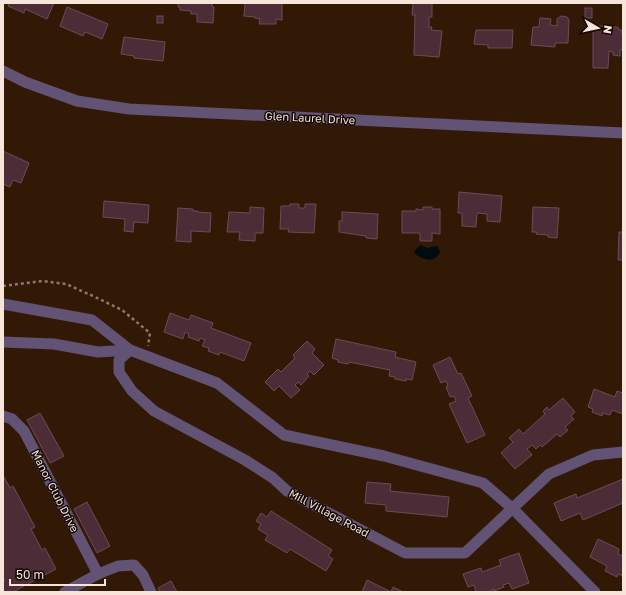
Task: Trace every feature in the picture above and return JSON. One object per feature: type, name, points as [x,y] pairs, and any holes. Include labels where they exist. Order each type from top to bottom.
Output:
[{"type":"street","name":"Glen Laurel Drive","points":[[3,71],[25,82],[77,101],[129,109],[623,133]]},
{"type":"street","points":[[3,304],[92,320],[130,350],[217,384],[284,435],[384,456],[483,482],[513,509],[595,592]]},
{"type":"street","points":[[3,342],[54,344],[98,352],[130,350]]},
{"type":"street","name":"Mill Village Road","points":[[130,350],[119,360],[119,372],[132,391],[154,411],[245,460],[273,478],[287,491],[406,553],[465,554],[549,474],[593,454],[623,452]]},
{"type":"street","name":"Manor Club Drive","points":[[3,416],[12,419],[24,431],[98,574]]},
{"type":"street","points":[[65,592],[98,574],[118,566],[134,565],[142,575],[151,592]]},
{"type":"path","points":[[3,286],[42,281],[66,284],[122,310],[150,333],[147,356]]},
{"type":"shaded area","points":[[421,245],[427,248],[438,247],[440,252],[438,256],[428,260],[414,253]]},
{"type":"building","points":[[9,3],[54,3],[47,19],[25,9],[24,13],[8,6]]},
{"type":"building","points":[[178,3],[212,3],[212,7],[214,7],[213,23],[197,22],[197,14],[191,14],[191,11],[180,10]]},
{"type":"building","points":[[245,3],[282,3],[282,20],[276,19],[276,24],[259,24],[260,19],[244,16]]},
{"type":"building","points":[[413,3],[432,3],[432,17],[429,17],[429,27],[432,27],[431,30],[442,31],[439,57],[414,55],[415,15],[412,15]]},
{"type":"building","points":[[67,7],[108,24],[102,39],[85,32],[83,36],[60,26]]},
{"type":"building","points":[[585,8],[592,8],[592,18],[585,18]]},
{"type":"building","points":[[157,16],[163,16],[163,23],[157,23]]},
{"type":"building","points":[[561,16],[567,17],[569,20],[568,43],[555,43],[555,47],[531,45],[533,27],[539,27],[540,18],[551,19],[550,25],[557,26],[557,19]]},
{"type":"building","points":[[598,26],[603,26],[605,30],[610,30],[612,27],[617,27],[619,28],[618,30],[622,30],[623,34],[620,56],[613,55],[613,52],[609,51],[608,68],[593,68],[593,30],[597,30]]},
{"type":"building","points":[[476,30],[513,30],[512,48],[488,48],[488,45],[474,44]]},
{"type":"building","points":[[124,37],[165,42],[163,61],[134,58],[134,56],[121,54]]},
{"type":"building","points":[[3,151],[29,163],[21,183],[13,180],[10,187],[3,184]]},
{"type":"building","points":[[459,192],[502,196],[500,222],[487,221],[487,214],[477,213],[476,227],[462,226],[462,213],[458,213]]},
{"type":"building","points":[[104,201],[149,205],[148,223],[134,222],[133,232],[124,231],[125,219],[103,217]]},
{"type":"building","points":[[290,204],[299,204],[299,208],[305,208],[305,204],[316,204],[314,233],[288,232],[289,229],[280,229],[281,206],[290,206]]},
{"type":"building","points":[[250,207],[264,208],[263,233],[255,233],[255,241],[239,240],[240,232],[227,232],[229,212],[250,213]]},
{"type":"building","points":[[423,207],[440,209],[440,234],[432,233],[432,241],[420,241],[420,233],[402,233],[402,211],[416,211],[416,209],[423,210]]},
{"type":"building","points":[[533,207],[559,208],[557,238],[532,232]]},
{"type":"building","points":[[178,208],[193,209],[193,211],[211,213],[210,232],[191,231],[191,242],[176,241]]},
{"type":"building","points":[[342,212],[378,214],[377,239],[339,232],[339,221],[342,221]]},
{"type":"building","points":[[619,232],[623,232],[623,260],[618,260]]},
{"type":"building","points":[[170,313],[189,320],[191,315],[213,323],[211,328],[251,343],[244,361],[220,352],[219,355],[208,351],[209,348],[202,346],[205,340],[200,338],[199,341],[188,337],[189,334],[185,332],[183,339],[164,332]]},
{"type":"building","points":[[336,339],[396,352],[395,357],[416,362],[412,380],[406,379],[406,381],[395,379],[395,377],[389,376],[390,370],[349,362],[348,364],[338,362],[338,360],[332,358]]},
{"type":"building","points":[[307,341],[315,349],[312,353],[324,365],[314,375],[310,371],[307,374],[309,376],[301,385],[298,382],[295,385],[300,390],[291,398],[279,386],[274,391],[265,382],[278,369],[281,372],[295,358],[293,355]]},
{"type":"building","points":[[450,357],[458,374],[461,373],[472,396],[468,398],[485,435],[467,443],[449,404],[456,401],[454,396],[450,397],[446,387],[448,386],[446,381],[441,383],[433,365]]},
{"type":"building","points":[[594,389],[615,397],[617,391],[623,393],[623,414],[612,410],[610,415],[603,413],[602,416],[592,412],[593,409],[588,407]]},
{"type":"building","points":[[563,398],[575,412],[571,416],[574,419],[565,427],[568,430],[560,437],[557,434],[542,447],[540,445],[536,449],[532,445],[527,449],[532,455],[515,469],[501,453],[513,442],[509,438],[519,429],[523,434],[545,414],[543,411],[547,407],[549,410]]},
{"type":"building","points":[[40,413],[64,456],[50,463],[27,420]]},
{"type":"building","points":[[3,475],[10,488],[13,486],[35,527],[31,529],[42,550],[45,548],[56,569],[13,592],[3,592],[3,581],[5,580],[3,577]]},
{"type":"building","points":[[623,479],[623,503],[583,520],[580,513],[561,521],[554,503],[576,494],[577,498]]},
{"type":"building","points":[[367,482],[391,484],[390,491],[449,497],[447,517],[386,511],[386,505],[365,503]]},
{"type":"building","points":[[87,502],[110,546],[97,553],[74,509]]},
{"type":"building","points":[[271,511],[332,550],[328,556],[333,559],[326,571],[290,549],[287,553],[265,540],[268,535],[258,529],[261,524],[256,521],[261,513],[267,517]]},
{"type":"building","points":[[598,539],[619,549],[618,554],[623,556],[623,576],[618,574],[617,577],[605,571],[607,566],[590,557]]},
{"type":"building","points":[[519,553],[529,583],[512,589],[509,583],[494,591],[494,589],[491,590],[491,592],[476,592],[474,585],[468,587],[463,574],[481,568],[482,572],[501,565],[499,560]]},
{"type":"building","points":[[367,580],[391,592],[362,592]]},
{"type":"building","points":[[171,581],[177,592],[160,592],[158,588]]},
{"type":"building","points":[[393,587],[403,592],[391,592]]}]
